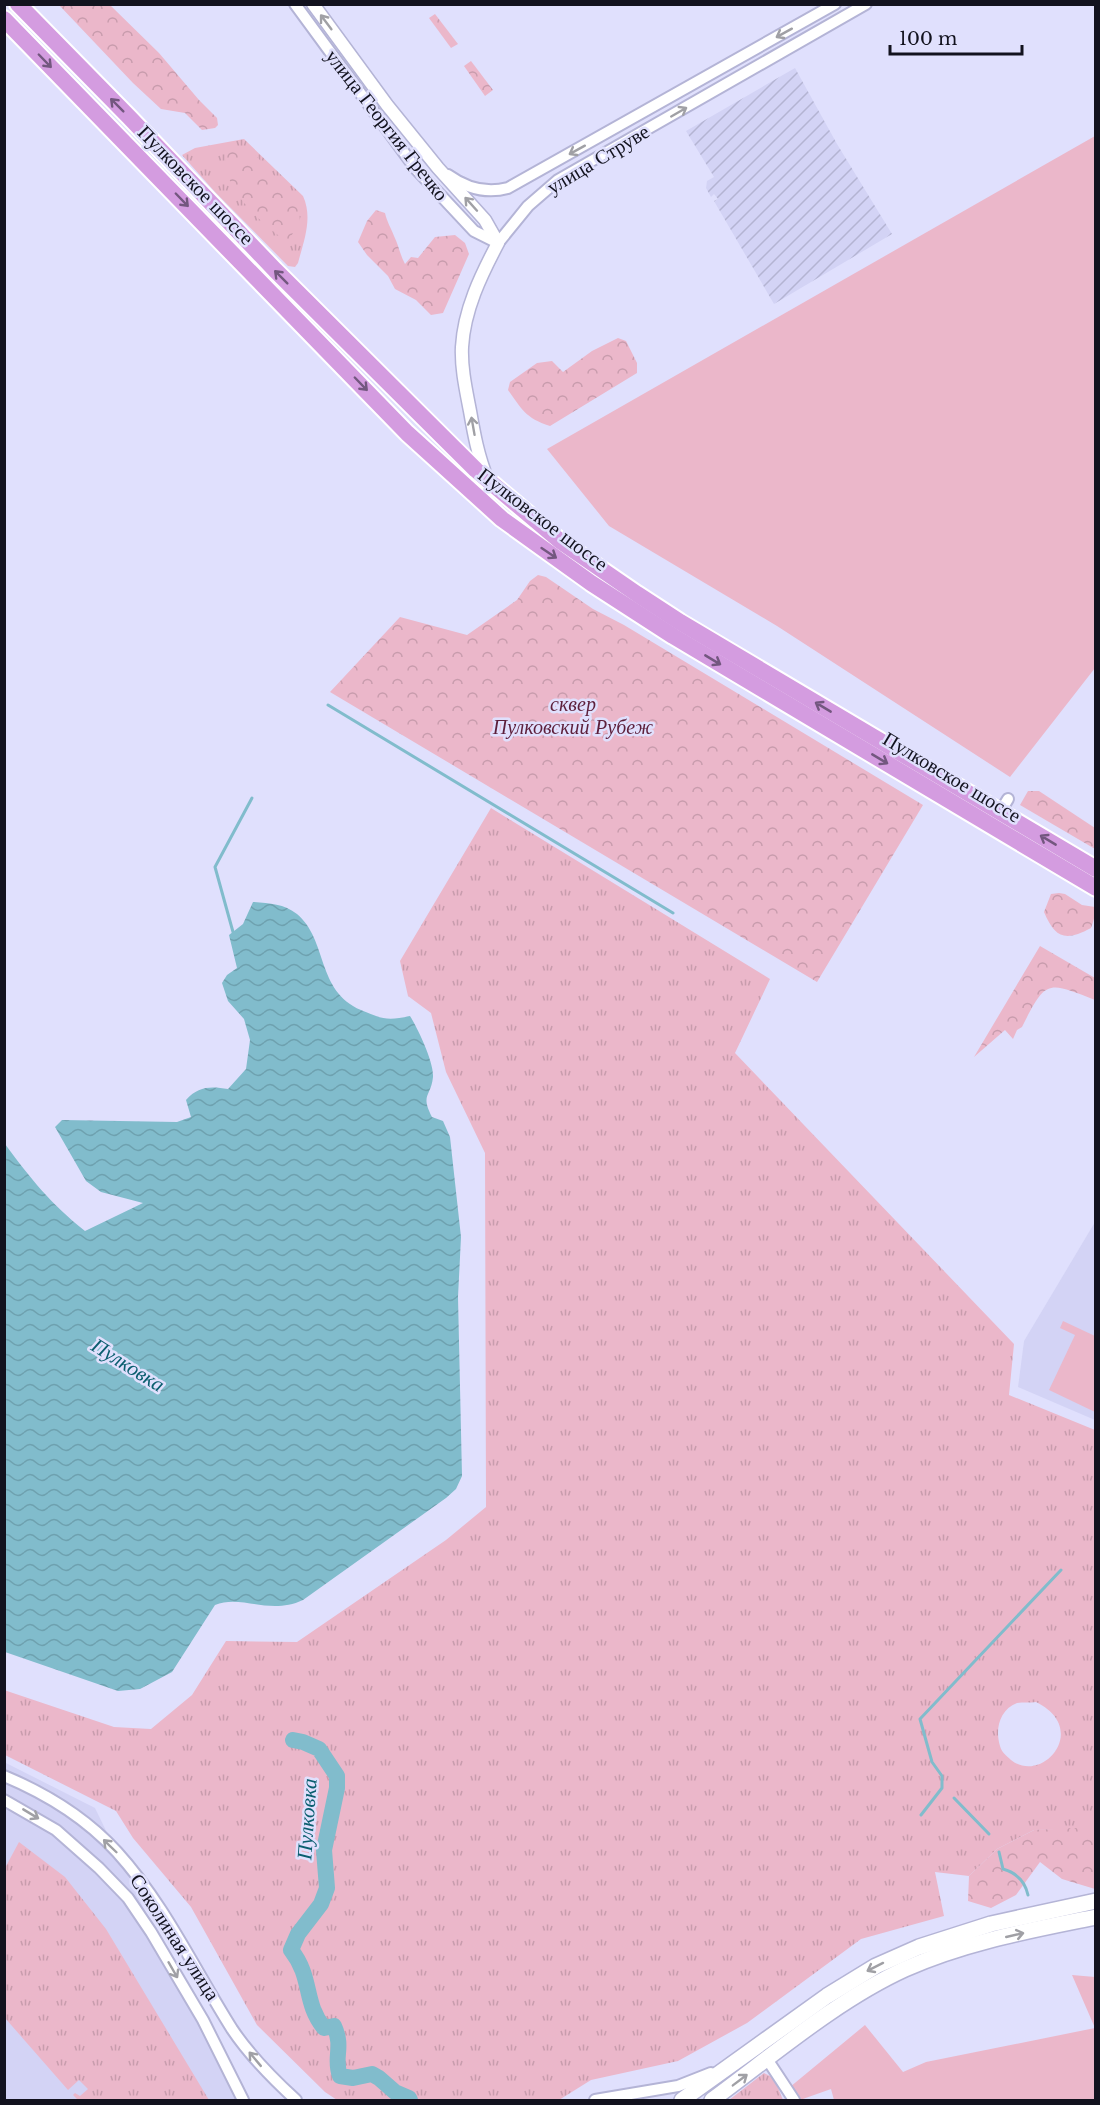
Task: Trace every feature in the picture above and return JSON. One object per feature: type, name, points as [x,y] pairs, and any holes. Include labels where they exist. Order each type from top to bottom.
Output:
[{"type":"highway","name":"Пулковское шоссе","points":[[18,4],[275,270],[436,432],[489,482],[560,541],[637,594],[739,658],[1004,806],[1095,868]]},
{"type":"highway","name":"Пулковское шоссе","points":[[4,19],[407,433],[502,519],[591,583],[673,636],[1095,888]]},
{"type":"main road","points":[[682,2100],[801,2014],[854,1979],[919,1947],[991,1924],[1095,1902]]},
{"type":"main road","points":[[712,2100],[810,2028],[879,1983],[905,1969],[941,1955],[992,1940],[1095,1917]]},
{"type":"main road","points":[[801,2014],[810,2028]]},
{"type":"street","name":"улица Георгия Гречко","points":[[295,4],[416,169],[474,231],[498,243]]},
{"type":"street","name":"улица Георгия Гречко","points":[[313,4],[438,168],[485,220],[498,243]]},
{"type":"street","name":"улица Струве","points":[[438,168],[458,182],[476,190],[490,192],[507,188],[665,102],[835,4]]},
{"type":"street","name":"улица Струве","points":[[489,482],[478,453],[464,376],[462,348],[471,302],[484,268],[498,243],[528,206],[558,180],[866,4]]},
{"type":"street","name":"Соколиная улица","points":[[4,1776],[42,1793],[68,1809],[116,1851],[168,1919],[232,2029],[269,2076],[296,2100]]},
{"type":"street","name":"Соколиная улица","points":[[4,1800],[56,1830],[99,1868],[128,1898],[203,2020],[243,2100]]},
{"type":"street","points":[[595,2100],[678,2086],[703,2077],[744,2056]]},
{"type":"street","points":[[767,2059],[794,2100]]},
{"type":"shaded area","points":[[795,68],[837,144],[892,234],[774,304],[714,201],[718,199],[714,194],[711,197],[706,188],[707,181],[714,177],[686,131]]},
{"type":"shaded area","points":[[1095,1222],[1095,1420],[1018,1387],[1024,1341]]},
{"type":"shaded area","points":[[4,1762],[95,1808],[237,2100],[5,2100]]},
{"type":"green space","points":[[59,5],[110,5],[159,53],[217,118],[218,125],[215,128],[202,130],[185,113],[161,109]]},
{"type":"green space","points":[[435,14],[458,44],[451,48],[429,18]]},
{"type":"green space","points":[[471,61],[493,90],[485,96],[464,66]]},
{"type":"green space","points":[[1095,136],[1095,668],[1010,777],[777,626],[609,526],[547,449]]},
{"type":"green space","points":[[244,139],[303,196],[307,221],[298,263],[295,267],[288,266],[182,155],[195,148]]},
{"type":"green space","points":[[229,145],[248,147],[289,192],[299,209],[300,222],[288,241],[264,223],[239,197],[229,179],[225,157]]},
{"type":"green space","points":[[376,210],[385,213],[405,264],[411,257],[418,258],[435,237],[455,235],[465,243],[469,254],[443,313],[431,315],[416,300],[395,289],[388,276],[367,255],[358,242],[367,221]]},
{"type":"green space","points":[[618,338],[626,341],[637,363],[637,373],[550,426],[529,416],[508,390],[510,382],[537,363],[552,361],[563,372],[592,351]]},
{"type":"green space","name":"сквер Пулковский Рубеж","points":[[538,575],[546,577],[593,609],[624,625],[923,805],[817,982],[330,692],[400,617],[467,635],[517,600],[530,581]]},
{"type":"green space","points":[[1028,791],[1039,791],[1095,828],[1095,849],[1020,805]]},
{"type":"green space","points":[[491,808],[770,979],[735,1053],[1014,1344],[1009,1395],[1095,1430],[1095,1829],[1034,1830],[997,1849],[969,1876],[935,1872],[944,1916],[861,1939],[747,2023],[678,2061],[591,2080],[559,2100],[337,2100],[325,2092],[257,2025],[191,1907],[133,1838],[116,1811],[5,1755],[4,1690],[114,1727],[151,1729],[192,1695],[226,1641],[297,1642],[446,1540],[486,1507],[485,1153],[446,1072],[431,1013],[408,996],[400,961]],"holes":[[[1036,1702],[1052,1713],[1060,1726],[1060,1739],[1056,1750],[1047,1760],[1036,1765],[1023,1766],[1011,1760],[1003,1752],[998,1727],[1002,1715],[1011,1706],[1017,1703]]]},
{"type":"green space","points":[[1051,894],[1065,894],[1082,905],[1095,907],[1091,928],[1068,936],[1062,935],[1052,927],[1044,912]]},
{"type":"green space","points":[[1040,946],[1095,978],[1095,1000],[1067,989],[1050,988],[1043,992],[1037,1000],[1013,1039],[1005,1030],[974,1057]]},
{"type":"green space","points":[[1063,1321],[1095,1336],[1095,1412],[1049,1390],[1075,1335],[1060,1328]]},
{"type":"green space","points":[[1095,1829],[1095,1889],[1062,1879],[1040,1862],[1016,1895],[991,1908],[968,1901],[969,1876],[997,1849],[1034,1830]]},
{"type":"green space","points":[[19,1842],[65,1877],[106,1929],[209,2100],[78,2100],[73,2095],[75,2093],[80,2096],[88,2089],[79,2080],[68,2090],[5,2018],[5,1868]]},
{"type":"green space","points":[[1072,1975],[1095,1977],[1095,2028]]},
{"type":"green space","points":[[865,2025],[903,2072],[926,2062],[1095,2028],[1095,2100],[834,2100],[831,2089],[800,2100],[790,2087]]},
{"type":"green space","points":[[764,2073],[774,2078],[783,2100],[729,2100]]},
{"type":"water","points":[[253,902],[282,906],[297,914],[314,937],[336,991],[361,1010],[374,1015],[390,1019],[410,1016],[428,1055],[433,1077],[427,1104],[432,1117],[443,1121],[450,1137],[461,1237],[458,1297],[462,1476],[456,1489],[446,1498],[303,1600],[279,1606],[235,1602],[215,1605],[172,1672],[140,1689],[118,1691],[5,1652],[5,1144],[61,1211],[85,1231],[143,1203],[101,1192],[86,1181],[55,1127],[62,1120],[177,1122],[191,1117],[186,1100],[191,1095],[205,1088],[228,1089],[246,1069],[250,1040],[244,1019],[228,1001],[222,983],[227,975],[237,968],[229,935],[243,924]]},
{"type":"waterway","points":[[328,705],[673,913]]},
{"type":"waterway","points":[[233,932],[215,867],[252,798]]},
{"type":"waterway","points":[[921,1815],[942,1788],[942,1776],[932,1762],[920,1719],[1061,1570]]},
{"type":"waterway","name":"Пулковка","points":[[293,1740],[319,1749],[337,1776],[337,1788],[324,1850],[327,1888],[321,1904],[298,1934],[291,1950],[302,1970],[317,2018],[324,2028],[334,2026],[338,2040],[340,2076],[353,2078],[372,2074],[395,2092],[410,2100]]},
{"type":"waterway","points":[[954,1798],[989,1834]]},
{"type":"waterway","points":[[999,1852],[1003,1869],[1020,1878],[1028,1895]]}]
